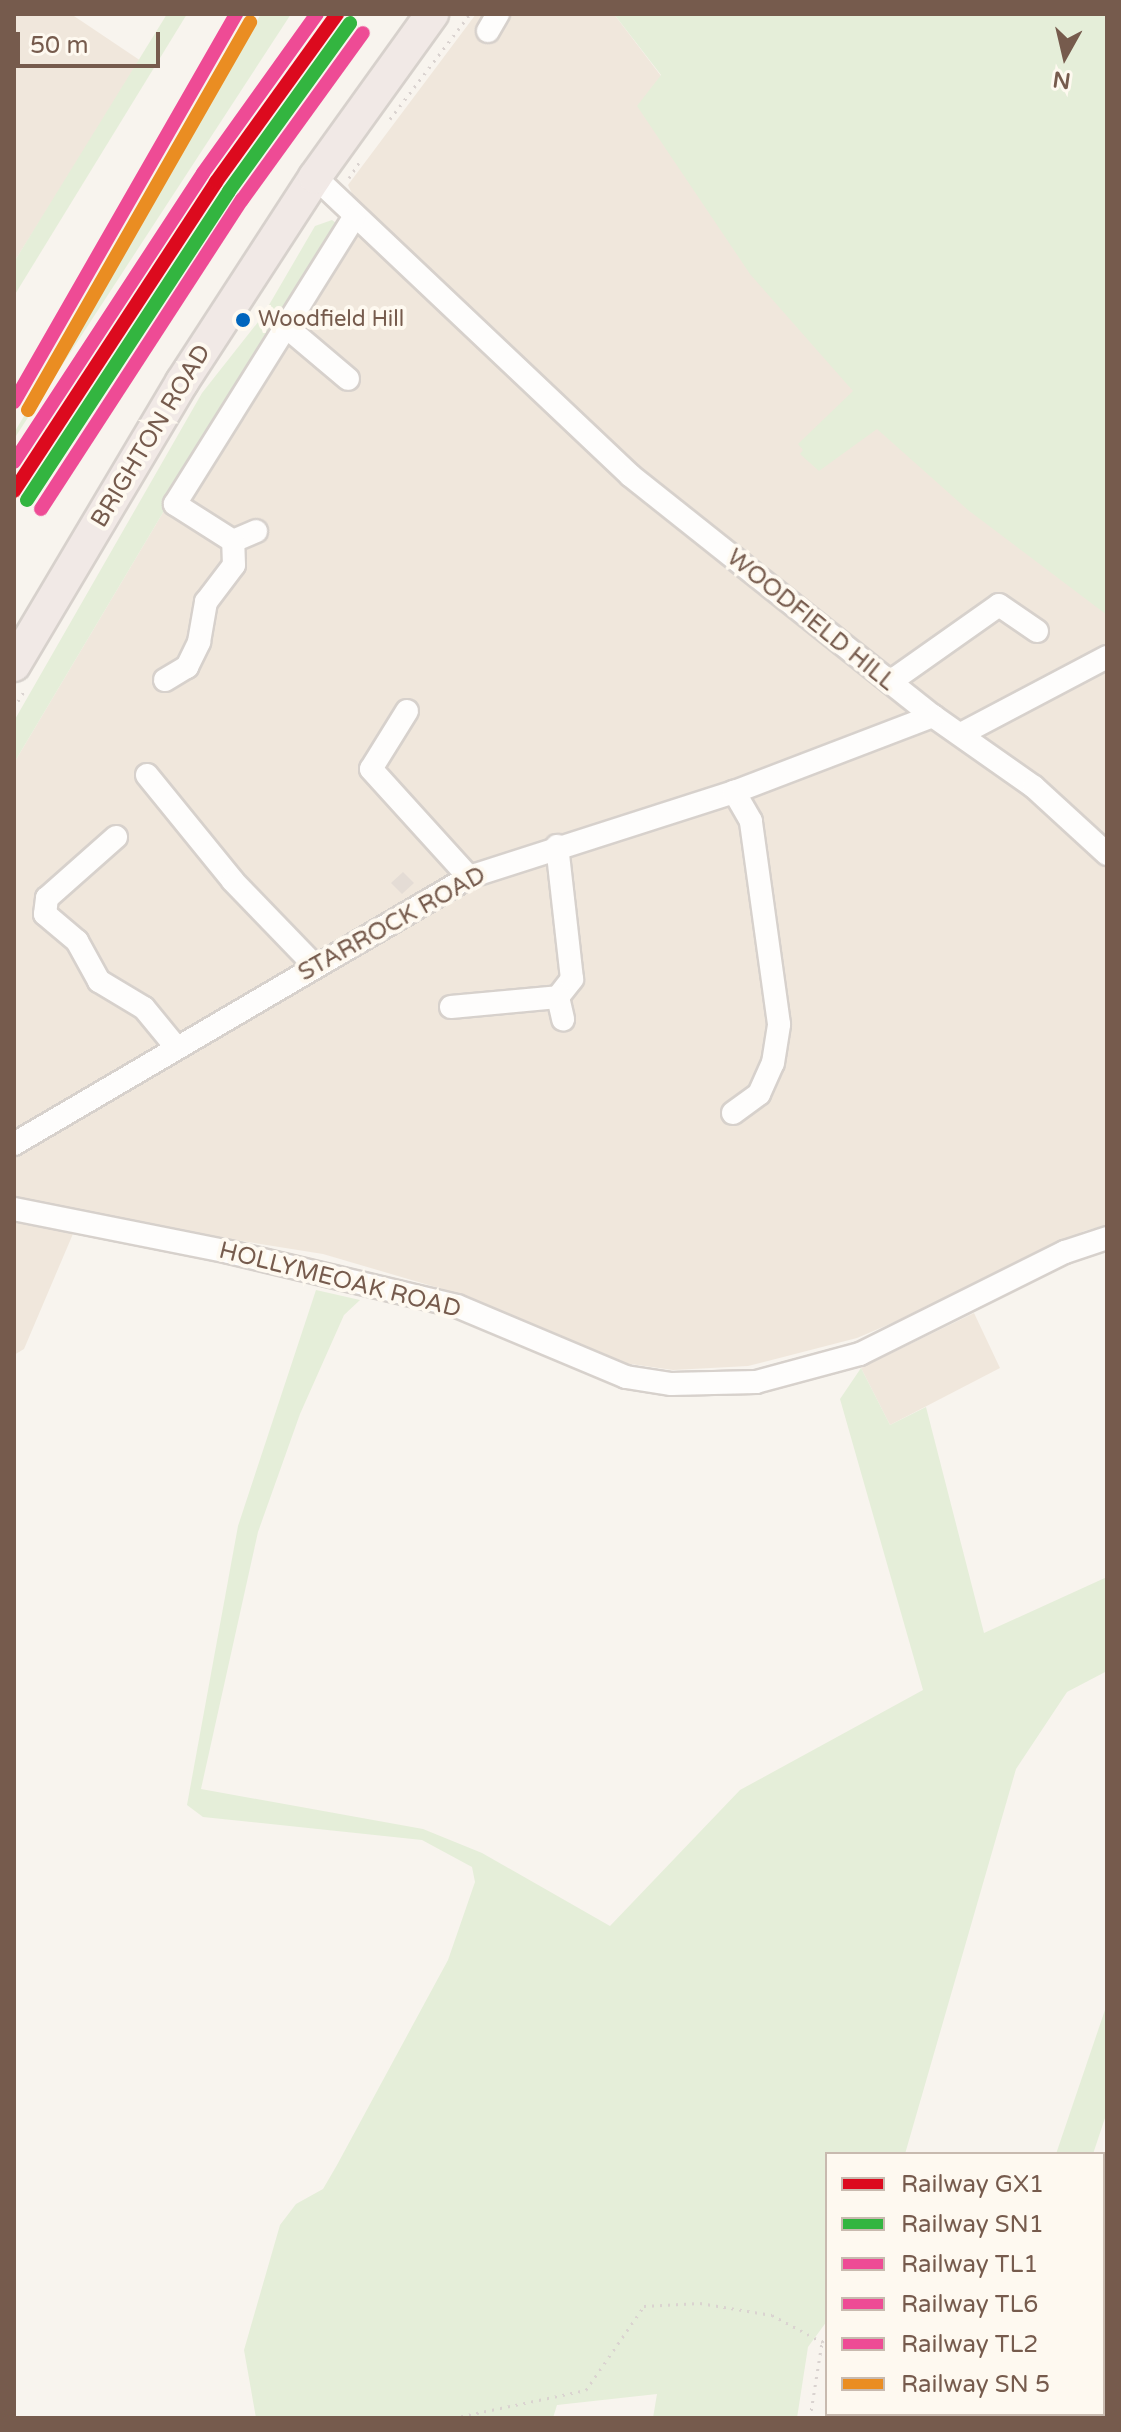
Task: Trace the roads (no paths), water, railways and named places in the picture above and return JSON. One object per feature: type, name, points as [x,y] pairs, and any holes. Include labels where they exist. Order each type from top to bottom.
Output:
[{"type":"highway","name":"BRIGHTON ROAD","points":[[22,673],[182,382],[325,187],[432,14]]},
{"type":"street","name":"WOODFIELD HILL","points":[[325,187],[631,476],[933,716],[1034,787],[1107,854]]},
{"type":"street","points":[[233,541],[175,504],[283,324],[354,217]]},
{"type":"street","points":[[283,324],[348,379]]},
{"type":"street","points":[[233,541],[256,531]]},
{"type":"street","points":[[165,680],[187,667],[199,642],[206,602],[234,565],[233,541]]},
{"type":"street","points":[[890,682],[999,605],[1037,631]]},
{"type":"street","points":[[961,734],[1107,657]]},
{"type":"street","points":[[407,711],[371,769],[469,877]]},
{"type":"street","name":"STARROCK ROAD","points":[[15,1142],[469,877],[557,846],[734,792],[933,716]]},
{"type":"street","points":[[147,775],[233,881],[315,966]]},
{"type":"street","points":[[733,1113],[759,1094],[773,1063],[779,1024],[751,821],[734,792]]},
{"type":"street","points":[[116,837],[47,898],[45,914],[77,941],[99,981],[144,1008],[176,1047]]},
{"type":"street","points":[[451,1007],[561,1008],[572,979],[557,846]]},
{"type":"street","name":"HOLLYMEOAK ROAD","points":[[14,1209],[229,1252],[457,1306],[626,1377],[671,1384],[756,1382],[860,1354],[1065,1252],[1107,1238]]},
{"type":"rail line","name":"TL2","points":[[14,402],[236,14]]},
{"type":"rail line","name":"TL1","points":[[14,462],[203,173],[317,14]]},
{"type":"rail line","name":"GX1","points":[[14,491],[216,182],[337,14]]},
{"type":"rail line","name":"SN1","points":[[27,500],[229,191],[350,23]]},
{"type":"rail line","name":"TL6","points":[[41,509],[242,200],[363,33]]},
{"type":"place","name":"Woodfield Hill","points":[[243,320]]}]
